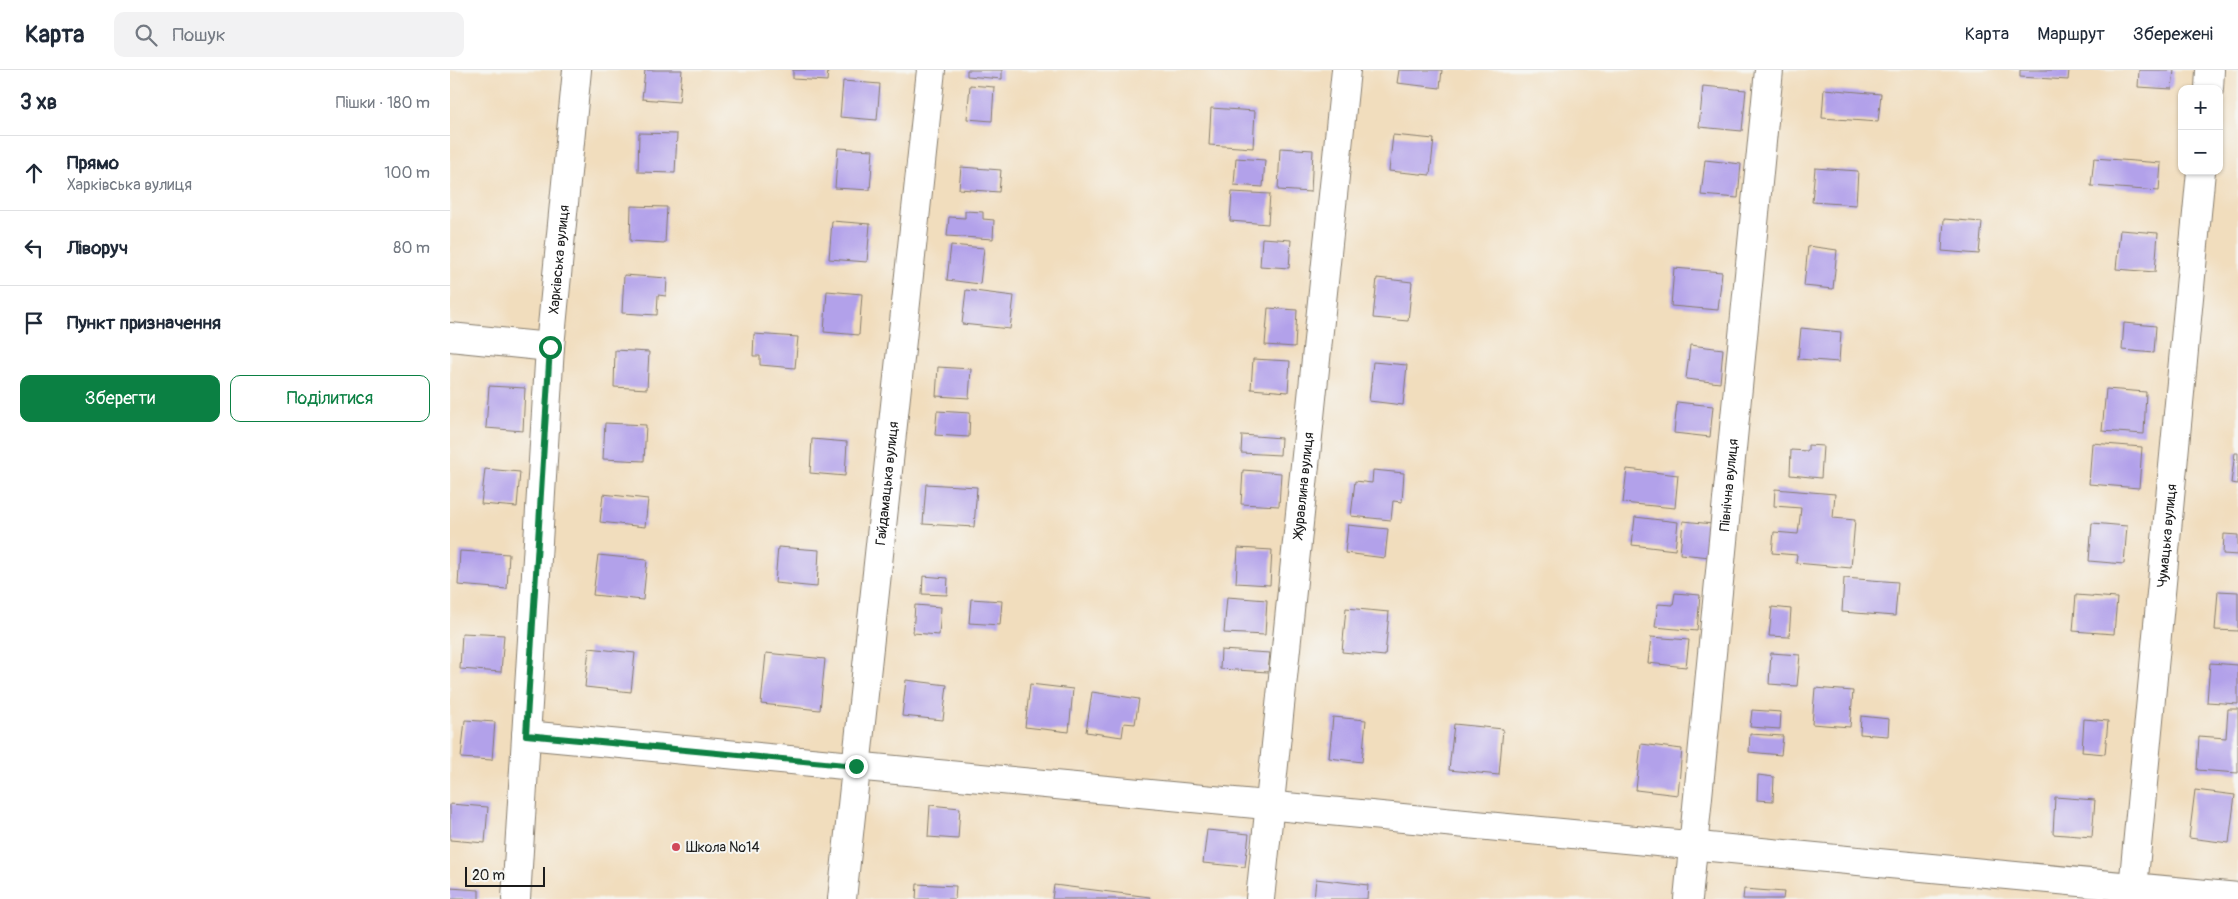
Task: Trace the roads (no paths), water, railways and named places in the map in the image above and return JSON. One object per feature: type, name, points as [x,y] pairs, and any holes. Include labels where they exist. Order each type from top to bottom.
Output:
[{"type":"street","name":"Харківська вулиця","points":[[516,899],[550,347],[578,70]]},
{"type":"street","name":"Гайдамацька вулиця","points":[[842,899],[930,70]]},
{"type":"street","name":"Журавлина вулиця","points":[[1260,899],[1346,70]]},
{"type":"street","name":"Північна вулиця","points":[[1688,899],[1769,70]]},
{"type":"street","points":[[2209,85],[2210,70]]},
{"type":"street","name":"Чумацька вулиця","points":[[2132,893],[2201,175]]},
{"type":"street","points":[[450,337],[550,347]]},
{"type":"street","points":[[526,735],[1693,845],[2132,893],[2238,897]]},
{"type":"place","name":"Школа №14","points":[[676,847]]}]
